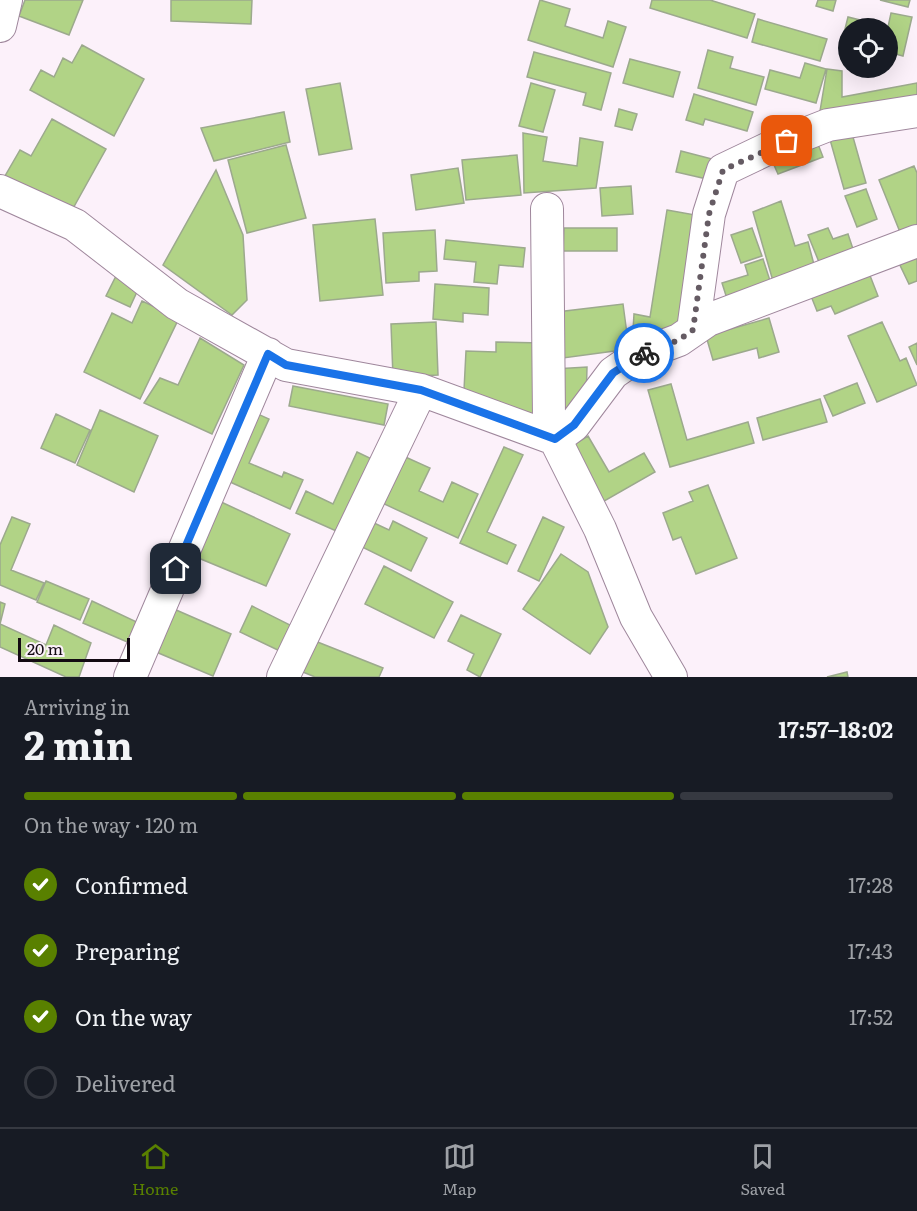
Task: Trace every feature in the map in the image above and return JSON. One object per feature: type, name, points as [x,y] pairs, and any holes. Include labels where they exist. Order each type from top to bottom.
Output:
[{"type":"street","points":[[0,26],[6,0]]},
{"type":"street","points":[[693,330],[709,214],[723,170],[767,149],[828,125],[917,111]]},
{"type":"street","points":[[0,191],[75,225],[177,304],[286,365],[421,390],[555,439]]},
{"type":"street","points":[[547,209],[549,418],[555,439],[600,529],[636,617],[671,677]]},
{"type":"street","points":[[555,439],[574,425],[613,373],[639,355],[679,340],[708,320],[917,241]]},
{"type":"street","points":[[130,677],[268,354]]},
{"type":"street","points":[[283,677],[421,390]]},
{"type":"building","points":[[25,0],[83,0],[69,35],[19,16]]},
{"type":"building","points":[[171,0],[252,0],[251,24],[171,21]]},
{"type":"building","points":[[540,0],[570,9],[565,26],[603,38],[608,21],[626,27],[613,67],[528,40]]},
{"type":"building","points":[[652,0],[710,0],[755,14],[747,38],[650,8]]},
{"type":"building","points":[[818,0],[836,0],[833,11],[816,6]]},
{"type":"building","points":[[880,0],[910,0],[908,7]]},
{"type":"building","points":[[891,13],[912,17],[903,56],[898,55],[898,18],[890,18]]},
{"type":"building","points":[[758,19],[827,39],[820,61],[752,42]]},
{"type":"building","points":[[82,45],[144,79],[114,136],[30,90],[41,70],[54,77],[63,58],[72,63]]},
{"type":"building","points":[[708,50],[733,57],[730,68],[764,77],[756,105],[698,88]]},
{"type":"building","points":[[534,52],[611,73],[601,110],[583,105],[586,93],[527,77]]},
{"type":"building","points":[[630,59],[680,72],[673,97],[623,83]]},
{"type":"building","points":[[805,63],[826,69],[816,103],[765,89],[770,70],[800,78]]},
{"type":"building","points":[[827,69],[838,70],[838,78],[842,78],[842,97],[917,83],[917,105],[818,123]]},
{"type":"building","points":[[340,83],[352,149],[319,155],[306,89]]},
{"type":"building","points":[[531,83],[555,90],[543,132],[519,126]]},
{"type":"building","points":[[694,94],[753,112],[747,131],[705,119],[703,125],[686,120]]},
{"type":"building","points":[[619,109],[637,114],[632,130],[615,126]]},
{"type":"building","points":[[284,112],[290,142],[214,161],[201,128]]},
{"type":"building","points":[[52,119],[106,149],[71,212],[5,176],[20,150],[31,156]]},
{"type":"building","points":[[851,130],[866,183],[844,189],[829,136]]},
{"type":"building","points":[[523,133],[547,137],[543,161],[577,166],[580,138],[603,142],[596,188],[524,193]]},
{"type":"building","points":[[816,139],[823,157],[778,174],[770,156]]},
{"type":"building","points":[[286,145],[306,218],[247,233],[228,160]]},
{"type":"building","points":[[681,151],[712,159],[707,179],[676,172]]},
{"type":"building","points":[[517,155],[521,195],[466,200],[462,160]]},
{"type":"building","points":[[914,166],[917,173],[917,237],[904,242],[879,180]]},
{"type":"building","points":[[458,168],[464,203],[416,210],[411,175]]},
{"type":"building","points":[[216,170],[243,235],[247,300],[232,315],[163,265]]},
{"type":"building","points":[[631,186],[633,214],[602,216],[600,188]]},
{"type":"building","points":[[866,189],[877,219],[857,227],[845,196]]},
{"type":"building","points":[[781,201],[795,246],[808,242],[816,272],[775,288],[753,212]]},
{"type":"building","points":[[667,210],[701,216],[681,327],[632,347],[634,314],[650,317]]},
{"type":"building","points":[[375,219],[383,295],[320,301],[313,225]]},
{"type":"building","points":[[564,228],[617,228],[617,251],[563,251]]},
{"type":"building","points":[[752,228],[762,256],[741,263],[731,235]]},
{"type":"building","points":[[828,228],[833,239],[848,234],[855,255],[821,267],[808,235]]},
{"type":"building","points":[[435,230],[437,271],[419,272],[419,281],[386,283],[383,233]]},
{"type":"building","points":[[446,240],[525,248],[523,267],[499,265],[497,284],[474,282],[476,262],[444,259]]},
{"type":"building","points":[[917,252],[917,281],[909,284],[898,261]]},
{"type":"building","points":[[763,259],[773,290],[729,305],[722,283],[748,275],[745,265]]},
{"type":"building","points":[[118,272],[141,283],[130,307],[106,296]]},
{"type":"building","points":[[869,273],[878,296],[835,314],[831,306],[817,311],[811,296]]},
{"type":"building","points":[[435,284],[489,288],[488,315],[463,313],[463,322],[433,319]]},
{"type":"building","points":[[142,301],[179,318],[140,399],[84,372],[112,313],[132,323]]},
{"type":"building","points":[[623,304],[629,349],[563,358],[557,312]]},
{"type":"building","points":[[769,318],[779,352],[759,358],[757,348],[713,360],[706,336]]},
{"type":"building","points":[[436,322],[438,375],[393,377],[391,324]]},
{"type":"building","points":[[882,322],[900,361],[906,358],[917,385],[877,402],[848,336]]},
{"type":"building","points":[[200,338],[244,365],[212,434],[144,403],[160,378],[178,385]]},
{"type":"building","points":[[496,342],[542,343],[539,420],[464,390],[466,351],[496,352]]},
{"type":"building","points":[[917,343],[917,365],[909,347]]},
{"type":"building","points":[[587,367],[586,404],[556,410],[554,369]]},
{"type":"building","points":[[857,383],[865,403],[833,416],[824,396]]},
{"type":"building","points":[[671,384],[687,440],[748,422],[754,443],[670,467],[648,390]]},
{"type":"building","points":[[293,386],[388,404],[384,425],[289,406]]},
{"type":"building","points":[[820,399],[827,422],[763,440],[757,418]]},
{"type":"building","points":[[100,410],[158,436],[134,492],[77,465]]},
{"type":"building","points":[[249,410],[269,419],[249,463],[282,477],[284,472],[303,480],[290,509],[219,477]]},
{"type":"building","points":[[56,414],[90,430],[75,463],[41,448]]},
{"type":"building","points":[[588,436],[609,472],[644,453],[655,472],[599,504],[567,449]]},
{"type":"building","points":[[504,447],[523,455],[487,532],[516,545],[507,564],[460,543]]},
{"type":"building","points":[[357,452],[376,461],[343,534],[296,513],[306,491],[333,504]]},
{"type":"building","points":[[401,455],[430,468],[419,491],[443,502],[452,482],[478,494],[458,538],[380,502]]},
{"type":"building","points":[[708,485],[737,558],[696,574],[681,537],[673,540],[663,513],[693,501],[689,492]]},
{"type":"building","points":[[219,501],[290,534],[266,586],[196,557]]},
{"type":"building","points":[[12,517],[30,524],[11,570],[44,583],[36,600],[0,585],[0,545]]},
{"type":"building","points":[[543,517],[564,527],[539,581],[518,571]]},
{"type":"building","points":[[393,521],[427,538],[411,571],[360,546],[372,522],[389,530]]},
{"type":"building","points":[[561,554],[588,572],[608,627],[590,654],[523,609]]},
{"type":"building","points":[[384,566],[453,602],[434,638],[365,604]]},
{"type":"building","points":[[46,581],[89,599],[80,620],[37,602]]},
{"type":"building","points":[[92,601],[141,624],[132,644],[83,623]]},
{"type":"building","points":[[0,602],[5,604],[0,624]]},
{"type":"building","points":[[167,606],[231,634],[213,676],[149,649]]},
{"type":"building","points":[[252,606],[296,628],[284,653],[240,632]]},
{"type":"building","points":[[461,615],[501,634],[480,677],[467,670],[474,654],[448,641]]},
{"type":"building","points":[[0,624],[46,645],[54,625],[91,643],[79,677],[66,677],[0,647]]},
{"type":"building","points":[[315,641],[383,668],[379,677],[315,677],[303,672]]},
{"type":"building","points":[[847,672],[848,677],[827,677]]},
{"type":"way so far","points":[[644,353],[679,340],[693,330],[709,214],[723,170],[787,141]]},
{"type":"route","points":[[176,569],[268,354],[286,365],[421,390],[555,439],[574,425],[613,373],[644,353]]}]
